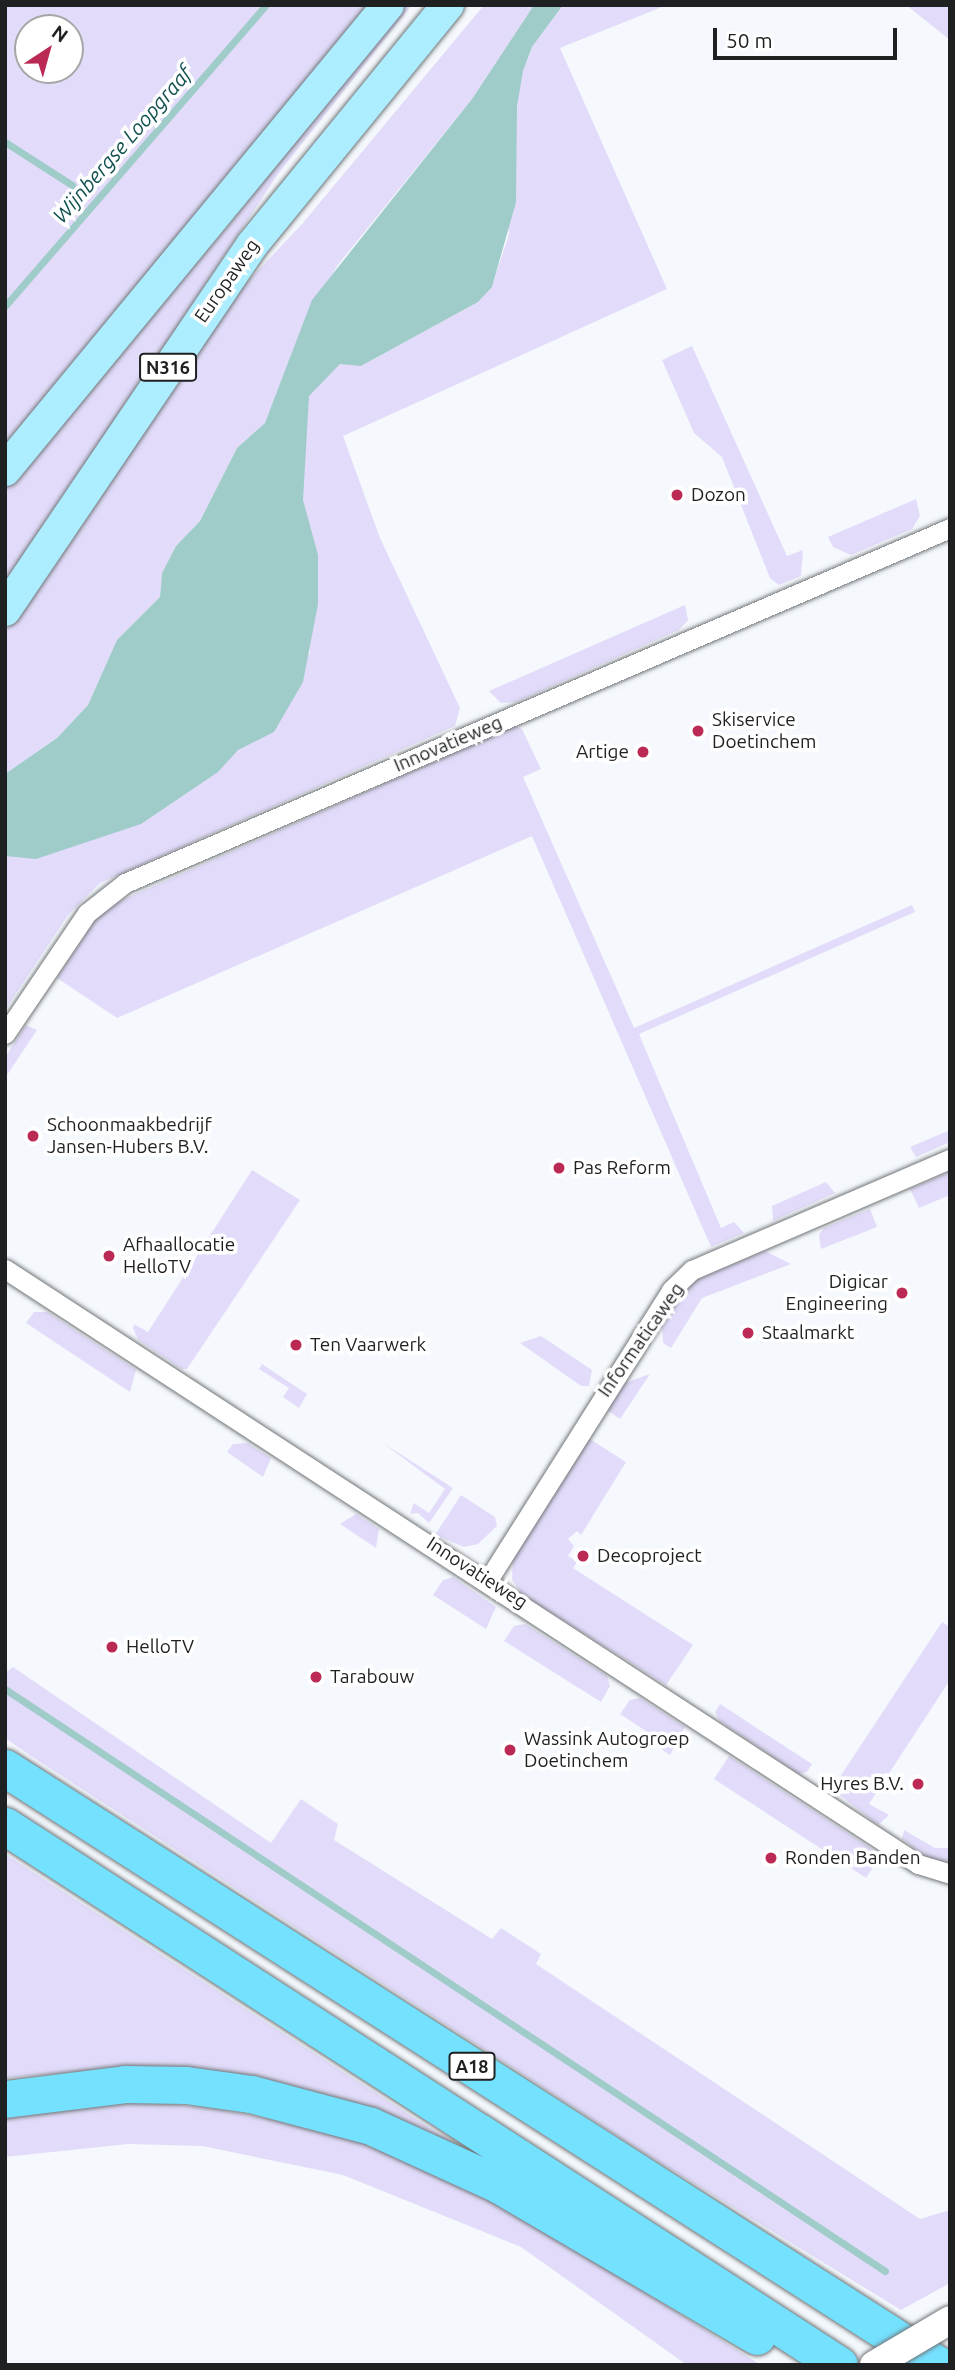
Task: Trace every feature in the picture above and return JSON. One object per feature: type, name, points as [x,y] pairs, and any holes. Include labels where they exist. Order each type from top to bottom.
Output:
[{"type":"highway","name":"A18","points":[[5,1768],[938,2365]]},
{"type":"highway","name":"A18","points":[[5,1826],[839,2365]]},
{"type":"highway","points":[[5,2098],[125,2084],[186,2085],[251,2095],[371,2126],[498,2184],[709,2311],[815,2365]]},
{"type":"main road","name":"N316","points":[[5,470],[388,5]]},
{"type":"main road","name":"Europaweg","points":[[5,610],[252,245],[448,5]]},
{"type":"street","name":"Innovatieweg","points":[[5,1034],[87,913],[125,883],[950,528]]},
{"type":"street","name":"Informaticaweg","points":[[488,1580],[671,1290],[692,1270],[950,1159]]},
{"type":"street","name":"Innovatieweg","points":[[5,1269],[488,1580],[918,1864],[950,1874]]},
{"type":"street","points":[[874,2365],[950,2320]]},
{"type":"shaded area","points":[[5,5],[368,5],[5,445]]},
{"type":"shaded area","points":[[405,5],[412,5],[278,174],[5,588],[5,487],[218,238]]},
{"type":"shaded area","points":[[484,5],[534,5],[472,99],[337,266],[297,343],[265,423],[237,448],[200,521],[176,546],[162,573],[160,597],[117,640],[88,705],[57,738],[5,774],[5,632],[233,297],[302,224]]},
{"type":"shaded area","points":[[563,5],[667,5],[560,48],[667,289],[343,436],[380,538],[460,708],[455,726],[100,883],[68,915],[5,1010],[5,814],[310,653],[283,489],[317,338],[361,366],[478,302],[492,286],[509,234],[497,140],[532,47]]},
{"type":"shaded area","points":[[906,5],[950,5],[950,40]]},
{"type":"shaded area","points":[[692,346],[787,556],[803,550],[801,576],[779,585],[770,578],[722,457],[694,433],[662,360]]},
{"type":"shaded area","points":[[916,499],[920,516],[912,529],[851,555],[833,547],[828,537]]},
{"type":"shaded area","points":[[685,605],[688,620],[679,630],[516,702],[501,703],[489,691]]},
{"type":"shaded area","points":[[515,726],[522,729],[541,769],[523,777],[634,1028],[912,905],[915,912],[639,1034],[721,1228],[734,1222],[744,1233],[711,1247],[532,836],[117,1018],[57,978],[99,913],[111,905]]},
{"type":"shaded area","points":[[26,1025],[37,1030],[5,1078],[5,1057]]},
{"type":"shaded area","points":[[950,1130],[950,1142],[916,1157],[910,1147]]},
{"type":"shaded area","points":[[252,1170],[300,1200],[187,1369],[182,1369],[138,1340],[134,1324],[148,1332]]},
{"type":"shaded area","points":[[950,1172],[950,1195],[919,1208],[910,1189]]},
{"type":"shaded area","points":[[826,1182],[835,1193],[773,1221],[772,1206]]},
{"type":"shaded area","points":[[870,1209],[877,1227],[821,1249],[819,1235],[824,1228]]},
{"type":"shaded area","points":[[765,1251],[791,1264],[702,1298],[671,1348],[663,1343],[662,1325],[692,1282]]},
{"type":"shaded area","points":[[34,1312],[47,1312],[136,1370],[130,1392],[26,1323]]},
{"type":"shaded area","points":[[541,1336],[592,1370],[589,1386],[581,1386],[520,1343]]},
{"type":"shaded area","points":[[262,1364],[307,1394],[299,1408],[283,1397],[289,1388],[259,1369]]},
{"type":"shaded area","points":[[650,1374],[620,1419],[606,1409],[622,1384]]},
{"type":"shaded area","points":[[585,1436],[626,1462],[581,1535],[577,1531],[568,1539],[574,1546],[568,1556],[577,1562],[573,1568],[693,1645],[666,1685],[523,1595],[512,1580],[513,1557]]},
{"type":"shaded area","points":[[247,1443],[271,1458],[263,1477],[227,1452],[233,1444]]},
{"type":"shaded area","points":[[383,1443],[453,1488],[429,1523],[418,1513],[410,1514],[414,1503],[429,1513],[445,1489]]},
{"type":"shaded area","points":[[461,1495],[495,1517],[497,1526],[478,1544],[464,1547],[435,1535]]},
{"type":"shaded area","points":[[356,1514],[379,1529],[376,1548],[340,1524]]},
{"type":"shaded area","points":[[453,1577],[496,1607],[486,1629],[433,1595],[443,1580]]},
{"type":"shaded area","points":[[942,1622],[950,1627],[950,1680],[869,1804],[889,1815],[878,1825],[832,1789]]},
{"type":"shaded area","points":[[525,1624],[607,1676],[610,1686],[601,1702],[504,1641],[514,1626]]},
{"type":"shaded area","points":[[13,1667],[271,1843],[301,1799],[338,1824],[334,1840],[492,1939],[501,1928],[541,1954],[536,1964],[920,2219],[950,2210],[950,2283],[901,2310],[638,2149],[31,1756],[5,1738],[5,1673]]},
{"type":"shaded area","points":[[640,1698],[685,1727],[670,1755],[661,1749],[664,1743],[620,1714],[630,1700]]},
{"type":"shaded area","points":[[720,1704],[812,1764],[807,1772],[799,1774],[720,1721],[715,1712]]},
{"type":"shaded area","points":[[729,1756],[881,1855],[866,1878],[714,1779]]},
{"type":"shaded area","points":[[904,1830],[935,1848],[950,1848],[950,1862],[930,1860],[902,1839]]},
{"type":"shaded area","points":[[5,1854],[458,2148],[139,2067],[5,2078]]},
{"type":"shaded area","points":[[140,2101],[218,2109],[347,2135],[445,2175],[533,2222],[761,2365],[687,2365],[521,2247],[343,2175],[202,2146],[128,2144],[5,2157],[5,2113]]},
{"type":"water","points":[[534,5],[563,5],[532,47],[523,71],[517,106],[516,202],[492,287],[478,302],[361,366],[340,364],[309,396],[303,500],[318,555],[318,604],[303,682],[274,732],[238,750],[218,772],[141,824],[36,859],[5,856],[5,774],[57,738],[88,705],[117,640],[160,597],[162,573],[176,546],[200,521],[237,448],[265,423],[312,300],[472,99]]},
{"type":"waterway","name":"Wijnbergse Loopgraaf","points":[[5,306],[266,5]]},
{"type":"waterway","points":[[5,142],[72,185]]},
{"type":"waterway","points":[[5,1689],[885,2271]]},
{"type":"place","name":"Dozon","points":[[677,495]]},
{"type":"place","name":"Skiservice Doetinchem","points":[[698,731]]},
{"type":"place","name":"Artige","points":[[643,752]]},
{"type":"place","name":"Schoonmaakbedrijf Jansen-Hubers B.V.","points":[[33,1136]]},
{"type":"place","name":"Pas Reform","points":[[559,1168]]},
{"type":"place","name":"Afhaallocatie HelloTV","points":[[109,1256]]},
{"type":"place","name":"Digicar Engineering","points":[[902,1293]]},
{"type":"place","name":"Staalmarkt","points":[[748,1333]]},
{"type":"place","name":"Ten Vaarwerk","points":[[296,1345]]},
{"type":"place","name":"Decoproject","points":[[583,1556]]},
{"type":"place","name":"HelloTV","points":[[112,1647]]},
{"type":"place","name":"Tarabouw","points":[[316,1677]]},
{"type":"place","name":"Wassink Autogroep Doetinchem","points":[[510,1750]]},
{"type":"place","name":"Hyres B.V.","points":[[918,1784]]},
{"type":"place","name":"Ronden Banden","points":[[771,1858]]}]
